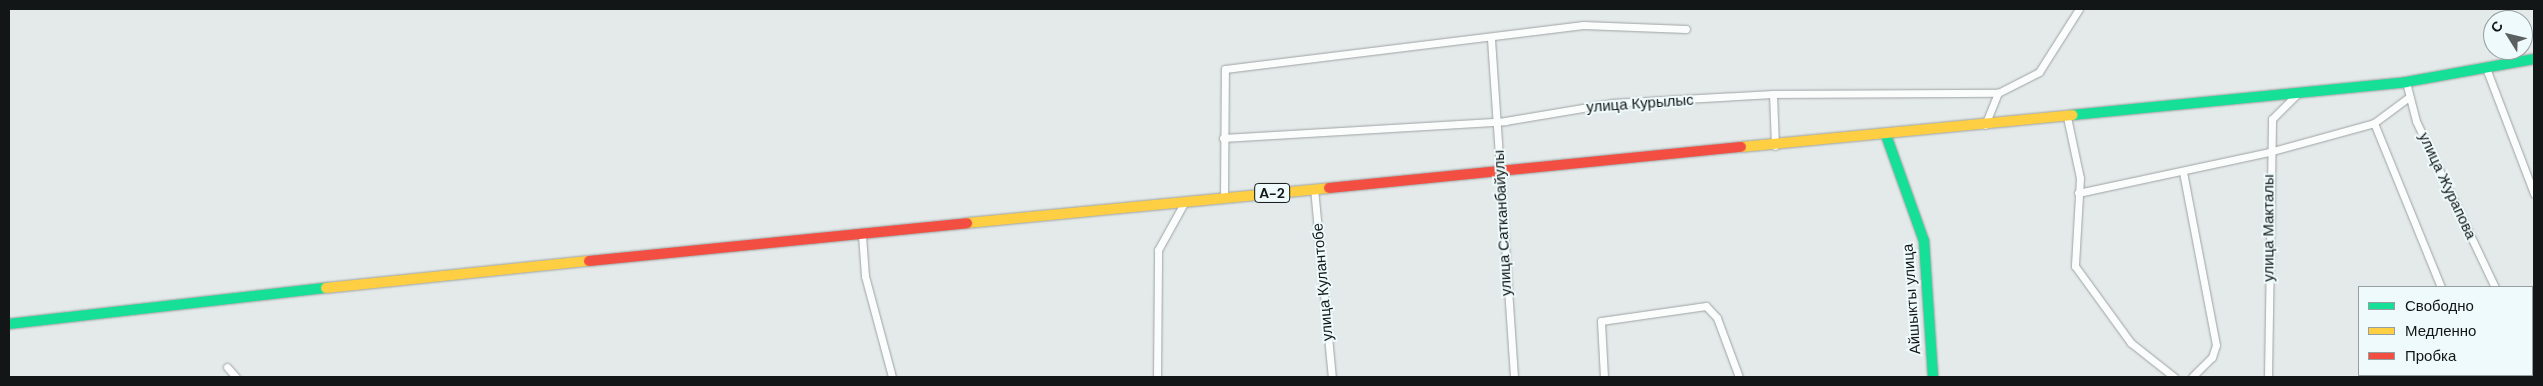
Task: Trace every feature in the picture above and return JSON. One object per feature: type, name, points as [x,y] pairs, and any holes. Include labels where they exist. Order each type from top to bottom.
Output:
[{"type":"main road","name":"A-2","points":[[9,324],[392,280],[1224,199],[1314,187],[1497,173],[1984,126],[2406,82],[2534,58]]},
{"type":"main road","name":"Айшыкты улица","points":[[1886,135],[1924,241],[1933,377]]},
{"type":"street","points":[[1984,126],[1998,94],[2039,72],[2079,9]]},
{"type":"street","points":[[1224,199],[1225,69],[1491,39],[1583,25],[1686,29]]},
{"type":"street","name":"улица Сатканбайулы","points":[[1491,39],[1499,121],[1497,173],[1514,377]]},
{"type":"street","points":[[2486,68],[2534,194]]},
{"type":"street","name":"улица Журапова","points":[[2406,82],[2416,121],[2495,286]]},
{"type":"street","name":"улица Макталы","points":[[2268,377],[2269,152],[2272,119],[2282,104],[2300,92]]},
{"type":"street","points":[[1773,94],[1775,146]]},
{"type":"street","name":"улица Курылыс","points":[[1223,138],[1499,121],[1612,103],[1773,94],[1998,94]]},
{"type":"street","points":[[2078,193],[2183,172],[2269,152],[2374,123],[2409,97]]},
{"type":"street","points":[[2067,117],[2078,151],[2075,266],[2131,343],[2174,377]]},
{"type":"street","points":[[2374,123],[2441,286]]},
{"type":"street","points":[[2183,172],[2216,344],[2212,357],[2192,377]]},
{"type":"street","name":"улица Кулантобе","points":[[1314,187],[1332,377]]},
{"type":"street","points":[[1157,377],[1158,250],[1184,203]]},
{"type":"street","points":[[862,234],[865,276],[892,377]]},
{"type":"street","points":[[1604,377],[1602,321],[1706,306],[1717,318],[1738,377]]},
{"type":"street","points":[[227,367],[236,377]]},
{"type":"traffic: fast","points":[[2072,115],[2406,82],[2534,59]]},
{"type":"traffic: fast","points":[[1886,135],[1924,241],[1933,377]]},
{"type":"traffic: fast","points":[[9,324],[326,288]]},
{"type":"traffic: slow","points":[[1741,147],[2072,115]]},
{"type":"traffic: slow","points":[[967,223],[1329,188]]},
{"type":"traffic: slow","points":[[326,288],[589,261]]},
{"type":"traffic: jam","points":[[1329,188],[1741,147]]},
{"type":"traffic: jam","points":[[589,261],[967,223]]}]
